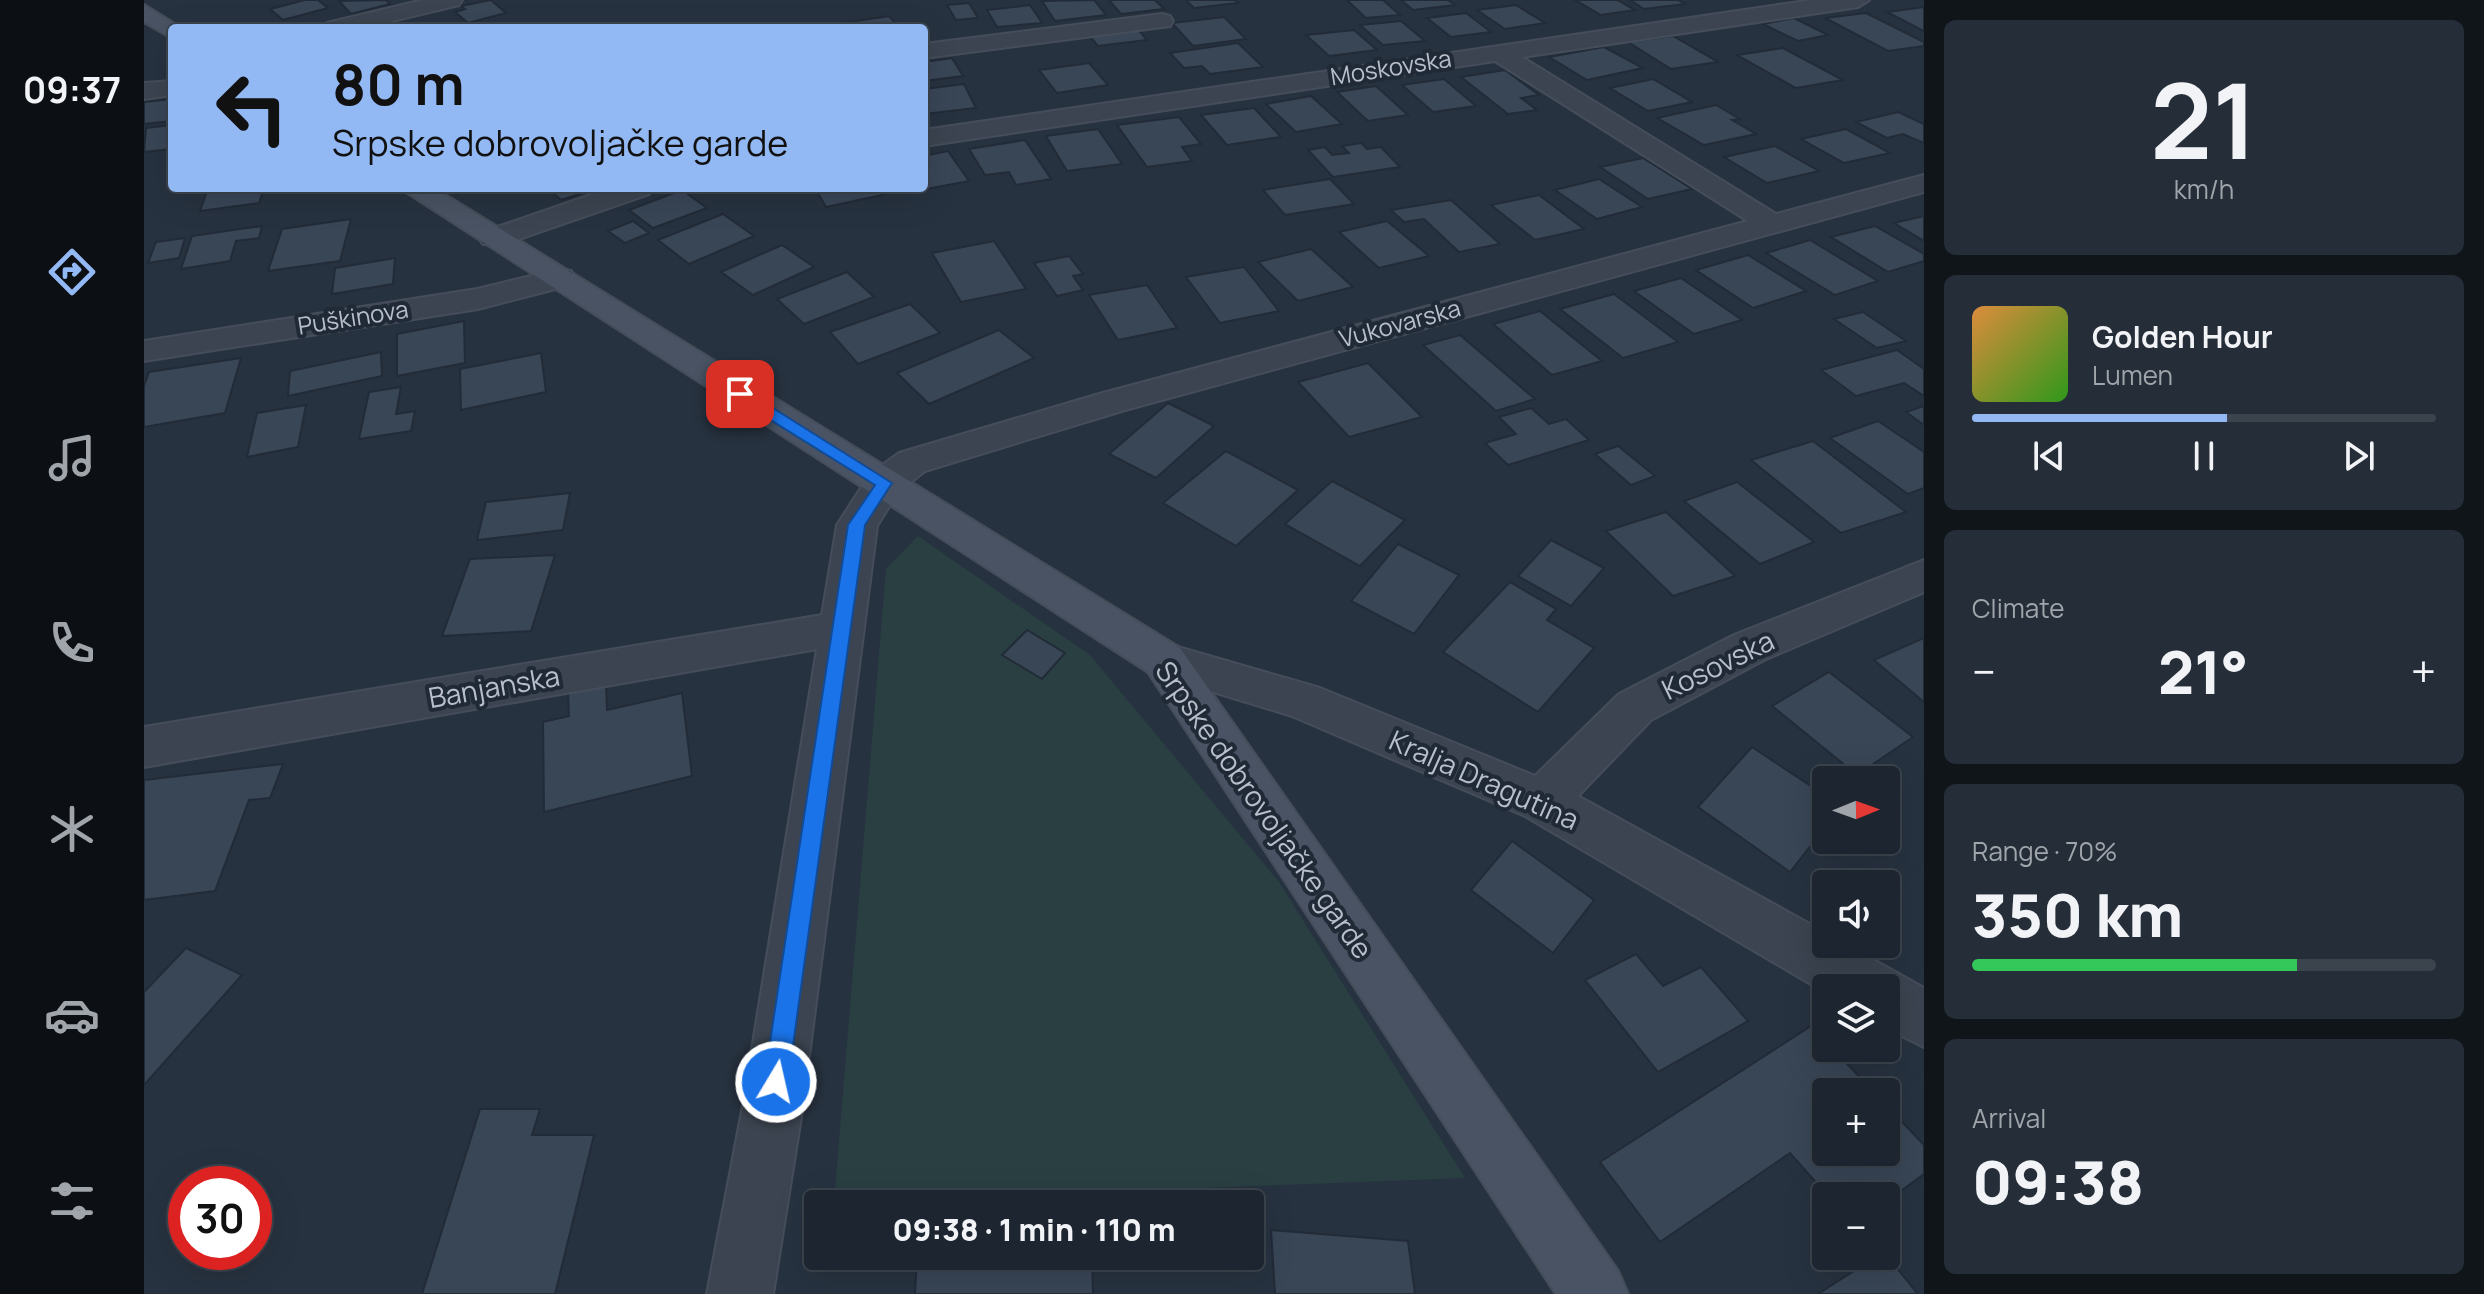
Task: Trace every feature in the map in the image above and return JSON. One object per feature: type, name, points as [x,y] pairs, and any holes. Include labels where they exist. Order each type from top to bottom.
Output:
[{"type":"main road","points":[[144,12],[168,28]]},
{"type":"main road","name":"Srpske dobrovoljačke garde","points":[[420,192],[1164,660],[1595,1294]]},
{"type":"street","points":[[352,24],[451,0]]},
{"type":"street","name":"Moskovska","points":[[928,137],[1858,0]]},
{"type":"street","points":[[928,50],[1162,21]]},
{"type":"street","points":[[1498,52],[1772,224]]},
{"type":"street","points":[[144,91],[168,88]]},
{"type":"street","name":"Vukovarska","points":[[884,483],[912,462],[1112,402],[1924,183]]},
{"type":"street","points":[[494,238],[627,192]]},
{"type":"street","name":"Puškinova","points":[[144,351],[478,299],[560,278]]},
{"type":"street","points":[[740,1294],[772,1111],[857,525],[884,483]]},
{"type":"street","name":"Kosovska","points":[[1542,801],[1635,707],[1750,647],[1924,575]]},
{"type":"street","name":"Banjanska","points":[[144,747],[844,628]]},
{"type":"street","name":"Kralja Dragutina","points":[[1164,660],[1304,701],[1542,801],[1845,974]]},
{"type":"street","points":[[1900,1005],[1924,1019]]},
{"type":"green space","points":[[918,536],[1090,655],[1279,882],[1465,1178],[1150,1190],[835,1190],[886,569]]},
{"type":"building","points":[[318,0],[328,8],[283,20],[270,9]]},
{"type":"building","points":[[386,0],[390,4],[351,14],[339,1]]},
{"type":"building","points":[[491,0],[506,13],[468,23],[455,12],[465,9],[461,6]]},
{"type":"building","points":[[1094,0],[1106,15],[1055,21],[1042,1]]},
{"type":"building","points":[[1109,0],[1155,0],[1164,9],[1121,14]]},
{"type":"building","points":[[1186,0],[1235,0],[1238,3],[1194,8]]},
{"type":"building","points":[[1347,0],[1383,0],[1400,15],[1366,18]]},
{"type":"building","points":[[1401,0],[1448,0],[1455,5],[1413,10]]},
{"type":"building","points":[[1575,0],[1617,0],[1635,10],[1601,15]]},
{"type":"building","points":[[1630,0],[1678,0],[1685,4],[1644,9]]},
{"type":"building","points":[[969,3],[978,18],[956,20],[947,5]]},
{"type":"building","points":[[1030,5],[1042,23],[997,27],[987,10]]},
{"type":"building","points":[[1516,5],[1545,23],[1505,29],[1477,10]]},
{"type":"building","points":[[1924,7],[1924,31],[1887,12]]},
{"type":"building","points":[[1466,13],[1491,32],[1451,37],[1427,18]]},
{"type":"building","points":[[1866,13],[1924,42],[1924,46],[1888,51],[1825,18]]},
{"type":"building","points":[[889,16],[896,24],[844,24]]},
{"type":"building","points":[[1224,17],[1246,39],[1193,46],[1172,23]]},
{"type":"building","points":[[1794,18],[1828,35],[1798,41],[1763,24]]},
{"type":"building","points":[[1401,21],[1425,41],[1383,45],[1360,25]]},
{"type":"building","points":[[1138,29],[1147,40],[1098,46],[1089,35]]},
{"type":"building","points":[[1354,30],[1377,50],[1329,56],[1306,35]]},
{"type":"building","points":[[1673,36],[1718,62],[1671,69],[1628,42]]},
{"type":"building","points":[[1238,43],[1263,67],[1210,74],[1202,66],[1184,68],[1170,53]]},
{"type":"building","points":[[1604,47],[1643,68],[1587,80],[1549,57]]},
{"type":"building","points":[[1783,48],[1843,80],[1796,88],[1737,55]]},
{"type":"building","points":[[952,58],[963,76],[928,80],[928,61]]},
{"type":"building","points":[[1089,63],[1108,85],[1057,93],[1039,70]]},
{"type":"building","points":[[1505,70],[1539,95],[1521,98],[1537,110],[1508,114],[1461,77]]},
{"type":"building","points":[[1444,79],[1476,106],[1433,112],[1402,85]]},
{"type":"building","points":[[1653,79],[1692,102],[1648,111],[1610,88]]},
{"type":"building","points":[[964,84],[976,108],[928,114],[928,88]]},
{"type":"building","points":[[1376,86],[1408,115],[1368,121],[1337,92]]},
{"type":"building","points":[[1311,96],[1342,124],[1296,132],[1266,104]]},
{"type":"building","points":[[168,99],[168,121],[144,124],[144,102]]},
{"type":"building","points":[[1716,105],[1740,119],[1732,120],[1756,134],[1704,145],[1657,118]]},
{"type":"building","points":[[1254,108],[1281,137],[1227,145],[1201,115]]},
{"type":"building","points":[[1898,112],[1924,124],[1924,143],[1903,134],[1887,138],[1856,122]]},
{"type":"building","points":[[1179,117],[1201,144],[1182,147],[1192,161],[1147,167],[1117,125]]},
{"type":"building","points":[[168,125],[168,149],[144,152],[146,128]]},
{"type":"building","points":[[1098,129],[1122,164],[1067,171],[1046,136]]},
{"type":"building","points":[[1846,129],[1890,153],[1844,163],[1801,139]]},
{"type":"building","points":[[1025,140],[1051,179],[1016,185],[1009,172],[985,175],[969,149]]},
{"type":"building","points":[[1361,143],[1367,149],[1381,147],[1400,167],[1333,177],[1308,150],[1325,147],[1332,155],[1349,153],[1342,146]]},
{"type":"building","points":[[1775,146],[1819,171],[1767,183],[1724,157]]},
{"type":"building","points":[[948,151],[969,181],[928,189],[928,155]]},
{"type":"building","points":[[1643,158],[1692,189],[1648,199],[1600,167]]},
{"type":"building","points":[[1330,179],[1354,204],[1285,215],[1263,190]]},
{"type":"building","points":[[1599,179],[1642,207],[1597,219],[1555,190]]},
{"type":"building","points":[[207,192],[263,192],[259,203],[200,211]]},
{"type":"building","points":[[552,192],[586,192],[561,200]]},
{"type":"building","points":[[677,192],[685,192],[707,208],[653,228],[629,210]]},
{"type":"building","points":[[817,192],[880,192],[882,195],[826,207]]},
{"type":"building","points":[[1539,195],[1584,229],[1535,240],[1491,205]]},
{"type":"building","points":[[1451,200],[1500,244],[1459,252],[1424,219],[1404,222],[1391,210]]},
{"type":"building","points":[[723,214],[754,236],[689,264],[658,240]]},
{"type":"building","points":[[1924,216],[1924,241],[1894,223]]},
{"type":"building","points":[[351,219],[340,261],[268,271],[282,229]]},
{"type":"building","points":[[633,221],[649,233],[625,243],[608,231]]},
{"type":"building","points":[[1387,221],[1429,256],[1379,268],[1339,232]]},
{"type":"building","points":[[262,226],[259,238],[236,241],[230,261],[181,269],[192,236]]},
{"type":"building","points":[[1875,226],[1924,254],[1924,261],[1888,272],[1831,237]]},
{"type":"building","points":[[185,238],[179,258],[148,263],[156,242]]},
{"type":"building","points":[[1810,240],[1878,281],[1835,295],[1766,253]]},
{"type":"building","points":[[994,241],[1026,289],[961,302],[932,253]]},
{"type":"building","points":[[782,245],[814,267],[753,295],[721,272]]},
{"type":"building","points":[[1311,249],[1353,287],[1298,301],[1258,262]]},
{"type":"building","points":[[1748,255],[1806,291],[1753,308],[1696,270]]},
{"type":"building","points":[[1069,256],[1083,274],[1073,276],[1083,290],[1057,296],[1034,263]]},
{"type":"building","points":[[395,258],[393,284],[332,294],[335,268]]},
{"type":"building","points":[[1244,267],[1279,311],[1220,323],[1186,277]]},
{"type":"building","points":[[847,272],[874,297],[804,324],[777,299]]},
{"type":"building","points":[[1681,278],[1742,320],[1694,334],[1634,291]]},
{"type":"building","points":[[1147,285],[1177,328],[1118,340],[1089,295]]},
{"type":"building","points":[[1614,294],[1678,342],[1623,358],[1560,309]]},
{"type":"building","points":[[910,304],[940,333],[858,364],[830,332]]},
{"type":"building","points":[[1540,311],[1602,361],[1552,375],[1493,324]]},
{"type":"building","points":[[1863,312],[1906,341],[1877,348],[1834,319]]},
{"type":"building","points":[[464,321],[465,363],[397,376],[397,334]]},
{"type":"building","points":[[999,330],[1034,358],[929,404],[897,373]]},
{"type":"building","points":[[1460,335],[1535,399],[1496,411],[1423,345]]},
{"type":"building","points":[[1897,350],[1924,369],[1924,396],[1904,383],[1856,396],[1821,370]]},
{"type":"building","points":[[381,352],[382,376],[288,396],[290,371]]},
{"type":"building","points":[[541,353],[546,392],[461,410],[460,369]]},
{"type":"building","points":[[241,358],[225,413],[144,427],[144,386],[149,372]]},
{"type":"building","points":[[1368,363],[1422,417],[1349,437],[1298,382]]},
{"type":"building","points":[[401,387],[396,414],[415,411],[411,431],[359,439],[369,392]]},
{"type":"building","points":[[1168,403],[1214,426],[1156,478],[1109,454]]},
{"type":"building","points":[[306,405],[298,447],[247,457],[257,413]]},
{"type":"building","points":[[1924,406],[1924,425],[1906,412]]},
{"type":"building","points":[[1531,408],[1549,424],[1566,419],[1589,440],[1508,465],[1485,443],[1516,434],[1499,417]]},
{"type":"building","points":[[1878,421],[1924,452],[1924,488],[1908,494],[1830,438]]},
{"type":"building","points":[[1813,441],[1906,512],[1841,533],[1751,460]]},
{"type":"building","points":[[1618,446],[1655,476],[1631,485],[1595,454]]},
{"type":"building","points":[[1226,451],[1298,490],[1236,546],[1163,503]]},
{"type":"building","points":[[1332,481],[1405,520],[1360,566],[1285,524]]},
{"type":"building","points":[[1737,482],[1814,542],[1760,564],[1684,501]]},
{"type":"building","points":[[570,493],[563,530],[477,540],[486,502]]},
{"type":"building","points":[[1666,512],[1735,576],[1673,596],[1606,531]]},
{"type":"building","points":[[1551,540],[1604,568],[1571,606],[1518,576]]},
{"type":"building","points":[[1398,544],[1459,575],[1414,634],[1351,601]]},
{"type":"building","points":[[555,555],[531,631],[442,636],[470,559]]},
{"type":"building","points":[[1510,582],[1556,609],[1547,620],[1594,648],[1538,712],[1443,652]]},
{"type":"building","points":[[1027,630],[1065,653],[1042,679],[1002,655]]},
{"type":"building","points":[[1924,638],[1924,702],[1874,660]]},
{"type":"building","points":[[1829,672],[1913,737],[1870,766],[1846,766],[1772,706]]},
{"type":"building","points":[[606,684],[607,710],[682,693],[692,776],[544,812],[543,722],[569,716],[568,693]]},
{"type":"building","points":[[1752,747],[1812,787],[1812,844],[1790,872],[1698,807]]},
{"type":"building","points":[[283,764],[270,798],[249,800],[215,891],[144,900],[144,780]]},
{"type":"building","points":[[1512,841],[1594,900],[1553,953],[1471,890]]},
{"type":"building","points":[[186,948],[242,975],[144,1085],[144,992]]},
{"type":"building","points":[[1636,954],[1663,986],[1701,967],[1748,1021],[1658,1072],[1585,980]]},
{"type":"building","points":[[1811,1026],[1812,1062],[1845,1062],[1861,1078],[1812,1078],[1812,1166],[1900,1166],[1900,1120],[1924,1145],[1924,1174],[1900,1192],[1900,1182],[1816,1182],[1790,1153],[1660,1242],[1600,1162]]},
{"type":"building","points":[[480,1109],[540,1109],[532,1135],[594,1135],[555,1294],[422,1294]]},
{"type":"building","points":[[1271,1230],[1408,1241],[1415,1294],[1275,1294]]},
{"type":"building","points":[[916,1270],[1092,1270],[1093,1294],[915,1294]]},
{"type":"building","points":[[1855,1270],[1898,1270],[1918,1294],[1818,1294]]},
{"type":"route","points":[[740,394],[884,483],[857,525],[776,1082]]}]
